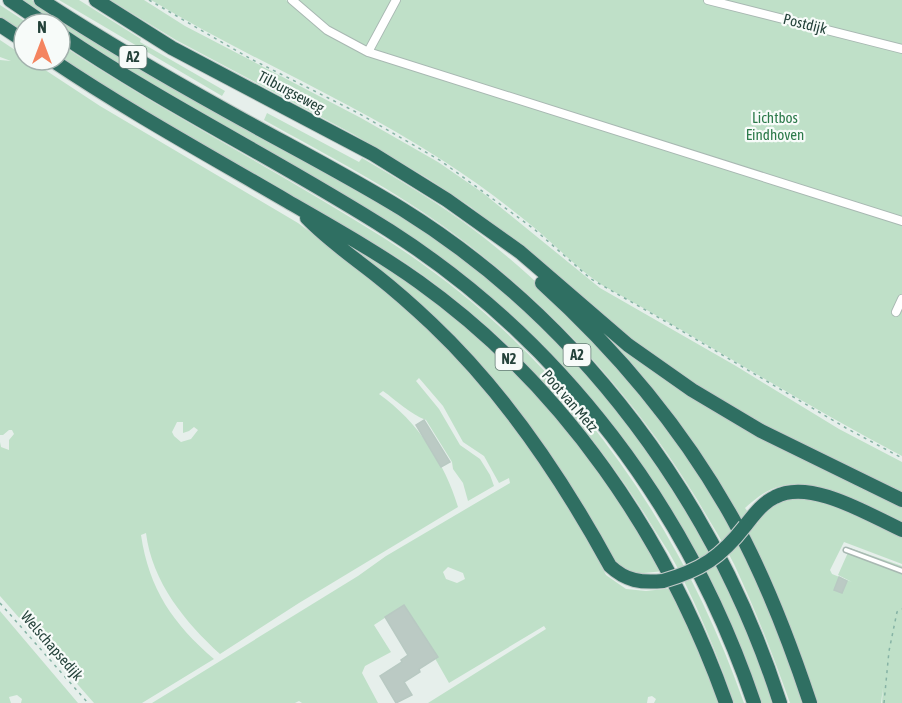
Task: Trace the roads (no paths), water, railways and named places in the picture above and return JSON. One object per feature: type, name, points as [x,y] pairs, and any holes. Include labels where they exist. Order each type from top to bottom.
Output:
[{"type":"highway","points":[[10,0],[28,12]]},
{"type":"highway","name":"A2","points":[[41,0],[120,50],[404,210],[462,251],[531,309],[580,358],[639,429],[678,485],[726,568],[761,647],[780,703]]},
{"type":"highway","name":"Tilburgseweg","points":[[96,0],[172,48],[373,154],[469,217]]},
{"type":"highway","name":"Poot van Metz","points":[[72,41],[215,130],[390,231],[445,270],[512,325],[576,391],[651,489],[688,550],[738,656],[754,703]]},
{"type":"highway","name":"N2","points":[[71,72],[292,204],[320,232],[403,297],[471,364],[500,397],[553,469],[610,566],[620,575],[645,583],[682,576],[710,562],[725,551],[759,509],[775,497],[791,492],[810,491],[902,530]]},
{"type":"highway","name":"Poot van Metz","points":[[292,204],[375,252],[419,282],[496,346],[557,410],[613,480],[660,553],[701,638],[726,703]]},
{"type":"highway","points":[[469,217],[516,249],[628,345],[692,390],[761,431],[902,500]]},
{"type":"highway","points":[[469,217],[583,322],[617,358],[675,431],[733,519],[788,638],[810,703]]},
{"type":"street","points":[[292,0],[327,30],[368,52],[902,220]]},
{"type":"street","points":[[368,52],[396,0]]},
{"type":"street","name":"Postdijk","points":[[708,0],[902,49]]},
{"type":"street","points":[[900,312],[902,299]]},
{"type":"lane","points":[[846,549],[902,571]]},
{"type":"park label","name":"Lichtbos Eindhoven","points":[[775,126]]}]
